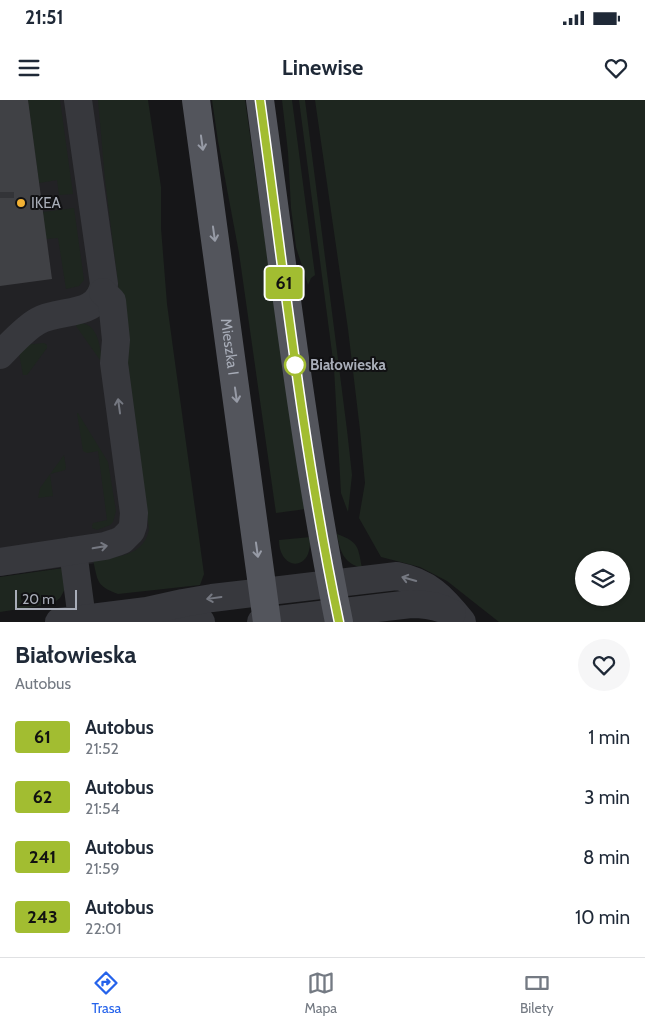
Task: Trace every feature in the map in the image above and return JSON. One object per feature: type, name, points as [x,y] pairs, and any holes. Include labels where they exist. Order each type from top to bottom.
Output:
[{"type":"main road","name":"Mieszka I","points":[[196,100],[267,622]]},
{"type":"main road","points":[[260,100],[312,477],[338,617]]},
{"type":"street","points":[[0,355],[33,323],[47,316],[88,307],[100,298],[103,292],[104,284],[78,100]]},
{"type":"street","points":[[0,562],[105,546],[122,540],[131,531],[134,513],[114,363],[116,340],[112,301],[103,292]]},
{"type":"street","points":[[73,551],[70,621],[119,618],[195,601],[397,576],[408,578],[427,587],[447,604],[461,621]]},
{"type":"street","points":[[262,622],[378,615],[411,604],[430,605],[443,609],[452,613],[461,621]]},
{"type":"street","points":[[147,611],[201,622]]},
{"type":"shaded area","points":[[0,100],[101,100],[163,554],[0,576]]},
{"type":"shaded area","points":[[28,100],[60,100],[73,194],[59,195],[57,180],[39,183]]},
{"type":"shaded area","points":[[98,100],[148,100],[161,187],[161,228],[167,304],[204,574],[200,585],[118,594],[99,582],[93,560],[119,556],[135,551],[146,539],[149,530],[105,180]]},
{"type":"shaded area","points":[[212,100],[245,100],[293,437],[306,509],[276,513],[239,253]]},
{"type":"shaded area","points":[[282,100],[292,100],[315,275],[311,278],[308,285],[296,247]]},
{"type":"shaded area","points":[[299,100],[305,100],[347,430],[352,475],[348,512],[341,493],[334,368]]},
{"type":"shaded area","points":[[315,100],[645,100],[645,622],[499,622],[447,581],[420,567],[381,557],[359,518],[365,483],[348,329]]},
{"type":"shaded area","points":[[74,208],[84,280],[79,286],[66,289],[58,238],[46,239],[43,212]]},
{"type":"shaded area","points":[[78,323],[89,326],[96,334],[102,357],[100,360],[76,326]]},
{"type":"shaded area","points":[[44,343],[47,345],[47,348],[27,375],[23,375],[19,353],[25,345]]},
{"type":"shaded area","points":[[77,413],[108,462],[116,511],[113,522],[110,525],[97,530],[92,528],[93,523],[107,520],[98,451],[87,453],[83,451]]},
{"type":"shaded area","points":[[64,455],[65,470],[50,474]]},
{"type":"shaded area","points":[[50,474],[53,496],[38,498],[40,488]]},
{"type":"shaded area","points":[[337,534],[354,543],[360,555],[362,568],[350,563],[344,556]]},
{"type":"shaded area","points":[[311,537],[309,552],[303,561],[296,564],[286,560],[280,548],[279,540]]},
{"type":"shaded area","points":[[63,568],[65,589],[60,598],[52,604],[0,612],[0,577]]},
{"type":"building","name":"IKEA","points":[[0,100],[28,100],[52,279],[0,286]]},
{"type":"tunnel","points":[[0,192],[0,198]]},
{"type":"bus line","name":"61","points":[[260,100],[304,421],[317,506],[339,622]]},
{"type":"place","name":"IKEA","points":[[21,203]]},
{"type":"place","name":"Białowieska","points":[[295,365]]}]
